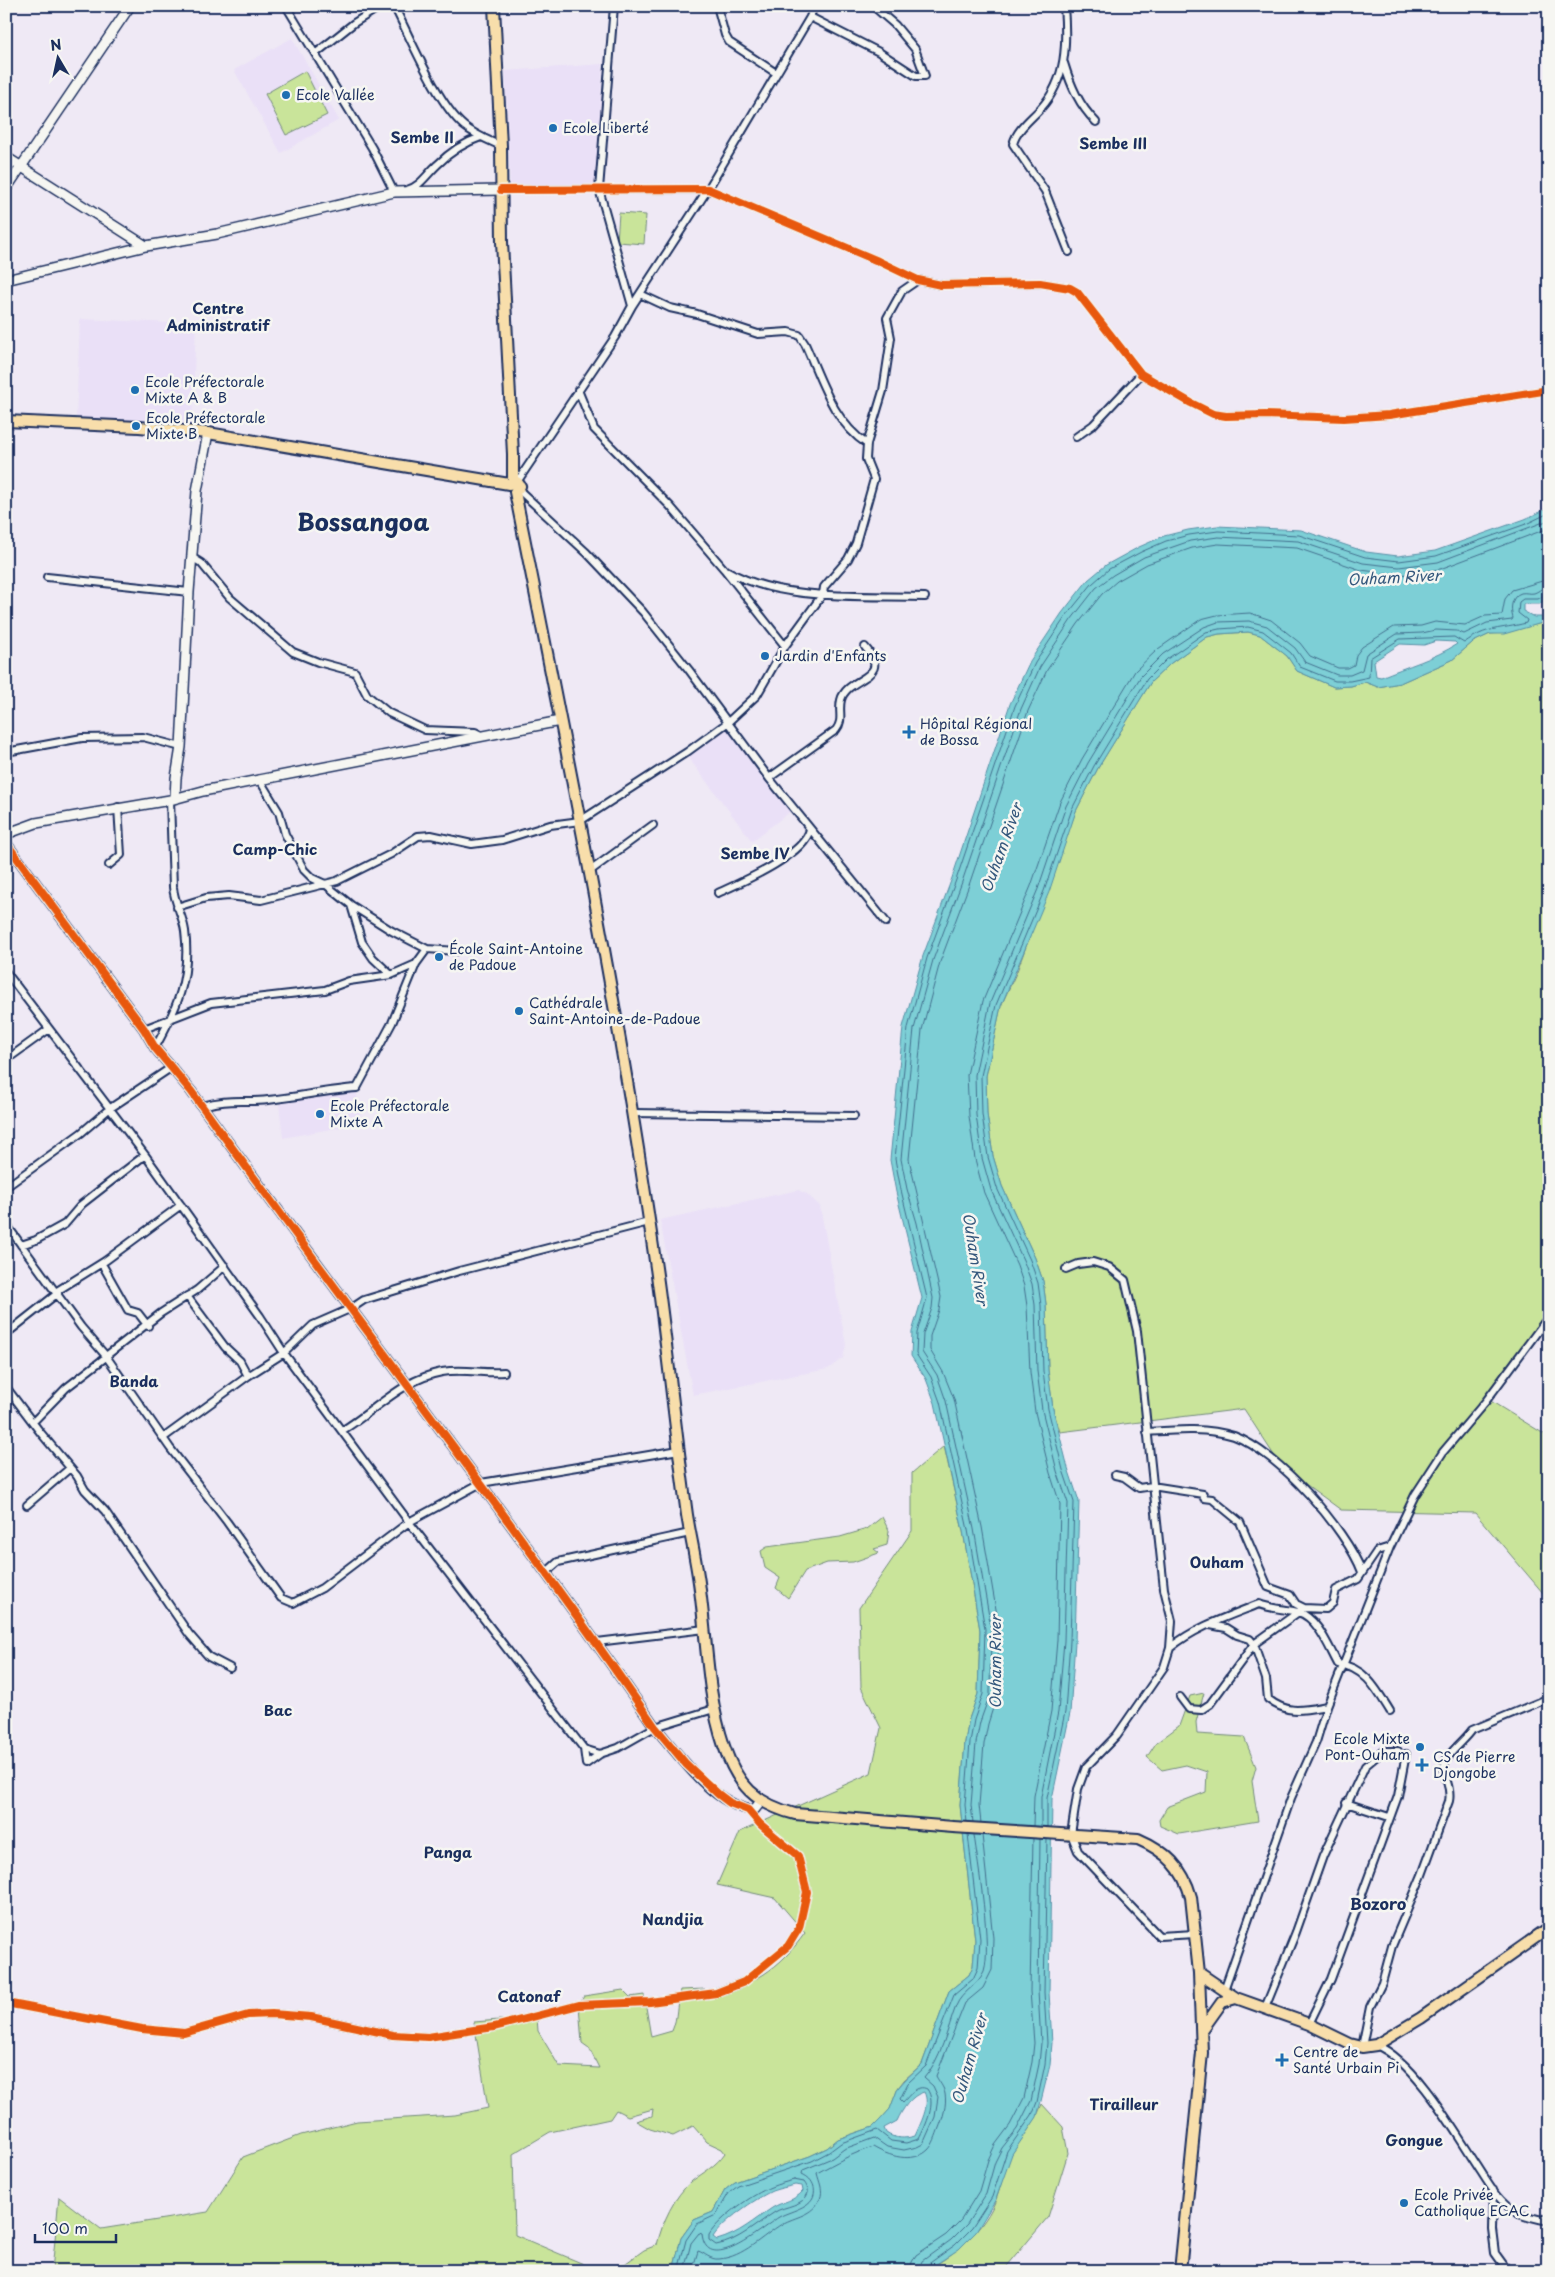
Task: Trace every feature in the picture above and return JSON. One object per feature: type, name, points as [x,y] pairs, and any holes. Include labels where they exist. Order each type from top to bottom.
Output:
[{"type":"main road","points":[[494,6],[515,486],[590,871],[631,1113],[649,1222],[690,1533],[705,1629],[714,1709],[725,1750],[742,1782],[761,1801],[772,1808],[795,1814],[953,1828],[1138,1839],[1154,1846],[1168,1856],[1187,1882],[1191,1897],[1196,1934],[1202,2030],[1202,2053],[1180,2271]]},
{"type":"main road","points":[[6,422],[139,427],[208,433],[515,486]]},
{"type":"main road","points":[[1199,1973],[1236,1998],[1309,2024],[1350,2044],[1362,2046],[1376,2044],[1421,2018],[1549,1928]]},
{"type":"main road","points":[[1202,2030],[1222,2002],[1236,1998]]},
{"type":"street","points":[[6,189],[130,6]]},
{"type":"street","points":[[286,6],[399,191]]},
{"type":"street","points":[[315,54],[354,23],[381,6]]},
{"type":"street","points":[[394,6],[437,92],[462,125],[481,137],[501,146]]},
{"type":"street","points":[[614,6],[599,189],[632,306]]},
{"type":"street","points":[[717,6],[724,35],[729,42],[776,72]]},
{"type":"street","points":[[814,6],[810,17],[708,189],[632,306],[615,337],[515,486],[586,553],[643,612],[689,670],[769,778],[886,922]]},
{"type":"street","points":[[810,17],[879,52],[916,76],[925,76],[915,49],[895,25],[873,6]]},
{"type":"street","points":[[1064,6],[1066,36],[1064,62],[1056,88],[1043,106],[1015,136],[1013,144],[1045,191],[1069,252]]},
{"type":"street","points":[[1064,62],[1075,93],[1084,110],[1096,122]]},
{"type":"street","points":[[6,280],[146,246],[217,234],[413,188],[435,166],[463,144],[481,137]]},
{"type":"street","points":[[6,157],[146,246]]},
{"type":"street","points":[[399,191],[708,189],[878,260],[918,280],[941,286],[1040,283],[1070,288],[1077,292],[1141,374],[1213,414],[1226,416],[1265,415],[1344,418],[1389,415],[1549,390]]},
{"type":"street","points":[[177,907],[206,898],[229,896],[261,900],[337,881],[391,854],[418,836],[431,835],[472,844],[502,840],[550,825],[580,821],[687,752],[727,723],[757,695],[785,646],[823,594],[824,587],[848,559],[858,534],[874,479],[866,459],[867,444],[883,391],[891,338],[887,318],[902,291],[918,280]]},
{"type":"street","points":[[640,294],[670,308],[697,314],[758,334],[788,332],[798,335],[805,344],[838,416],[853,435],[867,444]]},
{"type":"street","points":[[1076,437],[1093,425],[1141,374]]},
{"type":"street","points":[[578,390],[594,429],[670,506],[724,569],[785,646]]},
{"type":"street","points":[[155,1048],[185,981],[185,932],[173,887],[172,799],[181,747],[189,592],[198,491],[208,433]]},
{"type":"street","points":[[193,558],[201,563],[230,598],[293,652],[318,662],[355,672],[367,695],[389,713],[426,730],[475,732],[482,736]]},
{"type":"street","points":[[724,569],[752,583],[792,592],[925,597]]},
{"type":"street","points":[[47,577],[189,592]]},
{"type":"street","points":[[769,778],[836,730],[841,724],[840,699],[851,686],[870,674],[875,666],[874,656],[865,647]]},
{"type":"street","points":[[6,834],[36,823],[118,807],[172,799],[259,779],[560,721]]},
{"type":"street","points":[[6,752],[82,738],[143,736],[181,747]]},
{"type":"street","points":[[259,779],[279,812],[285,834],[304,870],[312,878],[325,884],[351,905],[392,932],[427,949],[457,951]]},
{"type":"street","points":[[109,865],[121,855],[118,807]]},
{"type":"street","points":[[590,871],[653,825]]},
{"type":"street","points":[[718,894],[777,864],[808,837],[810,829]]},
{"type":"street","points":[[6,843],[144,1029],[155,1048],[202,1106],[548,1574],[656,1727],[686,1764],[718,1794],[730,1803],[748,1810],[760,1824],[798,1856],[807,1892],[800,1928],[788,1946],[744,1982],[716,1993],[650,2002],[579,2005],[494,2027],[428,2037],[393,2036],[311,2017],[272,2014],[248,2015],[184,2033],[142,2029],[6,2003]]},
{"type":"street","points":[[351,905],[362,942],[373,958],[391,975]]},
{"type":"street","points":[[202,1106],[222,1100],[267,1100],[357,1088],[392,1024],[416,964],[427,949]]},
{"type":"street","points":[[144,1029],[212,1003],[325,990],[349,981],[391,975],[416,964]]},
{"type":"street","points":[[6,972],[181,1205],[284,1353],[409,1522],[584,1749],[586,1764],[600,1754],[618,1748],[656,1727],[714,1709]]},
{"type":"street","points":[[6,1060],[49,1029]]},
{"type":"street","points":[[6,1186],[81,1133],[109,1109],[172,1067]]},
{"type":"street","points":[[631,1113],[854,1116]]},
{"type":"street","points":[[22,1244],[36,1240],[65,1224],[82,1204],[144,1155]]},
{"type":"street","points":[[6,1334],[57,1292],[102,1264],[181,1205]]},
{"type":"street","points":[[164,1438],[248,1376],[284,1353],[313,1325],[352,1308],[364,1300],[381,1293],[459,1271],[649,1222]]},
{"type":"street","points":[[6,1224],[106,1357],[281,1598],[293,1603],[322,1588],[409,1522],[481,1483],[679,1450]]},
{"type":"street","points":[[1066,1269],[1078,1264],[1093,1262],[1109,1267],[1125,1280],[1137,1331],[1164,1589],[1172,1621],[1170,1648],[1164,1667],[1117,1735],[1086,1767],[1078,1789],[1071,1834],[1078,1851],[1160,1936],[1196,1934]]},
{"type":"street","points":[[102,1264],[128,1310],[138,1313],[148,1326]]},
{"type":"street","points":[[33,1422],[66,1388],[148,1326],[161,1313],[187,1296],[225,1266]]},
{"type":"street","points":[[187,1296],[225,1347],[240,1361],[248,1376]]},
{"type":"street","points":[[1224,1990],[1291,1798],[1316,1742],[1327,1706],[1390,1547],[1415,1496],[1443,1452],[1545,1326],[1549,1316]]},
{"type":"street","points":[[342,1430],[406,1384],[442,1372],[472,1370],[482,1374],[504,1372]]},
{"type":"street","points":[[6,1386],[105,1512],[190,1634],[209,1658],[230,1668]]},
{"type":"street","points":[[1147,1432],[1211,1431],[1233,1436],[1261,1451],[1317,1502],[1355,1554],[1362,1572]]},
{"type":"street","points":[[27,1505],[70,1468]]},
{"type":"street","points":[[1115,1475],[1124,1477],[1139,1488],[1152,1486],[1203,1494],[1204,1498],[1212,1499],[1240,1522],[1268,1587],[1290,1595],[1296,1604],[1304,1608],[1326,1609],[1333,1603],[1336,1590],[1358,1579],[1377,1551],[1390,1547]]},
{"type":"street","points":[[539,1562],[558,1562],[690,1533]]},
{"type":"street","points":[[548,1574],[550,1569],[558,1562]]},
{"type":"street","points":[[1170,1648],[1181,1639],[1209,1624],[1259,1604],[1272,1609],[1297,1612],[1311,1617],[1338,1664],[1344,1664],[1368,1677],[1390,1711]]},
{"type":"street","points":[[1180,1697],[1189,1709],[1201,1710],[1210,1704],[1254,1644],[1304,1608]]},
{"type":"street","points":[[1209,1624],[1226,1628],[1237,1636],[1250,1639],[1254,1644],[1266,1679],[1268,1699],[1277,1707],[1295,1711],[1327,1706]]},
{"type":"street","points":[[597,1642],[705,1629]]},
{"type":"street","points":[[1362,2046],[1370,2007],[1382,1983],[1392,1946],[1422,1875],[1449,1801],[1451,1793],[1444,1766],[1451,1752],[1465,1742],[1472,1730],[1549,1698]]},
{"type":"street","points":[[584,1749],[600,1754]]},
{"type":"street","points":[[1265,2008],[1296,1932],[1323,1856],[1346,1803],[1365,1766],[1383,1751],[1398,1751]]},
{"type":"street","points":[[1309,2024],[1331,1979],[1388,1817],[1398,1796],[1406,1754]]},
{"type":"street","points":[[748,1810],[755,1809],[761,1801]]},
{"type":"street","points":[[1346,1803],[1388,1817]]},
{"type":"street","points":[[1376,2044],[1408,2069],[1440,2110],[1493,2189],[1510,2208],[1538,2219],[1549,2221]]},
{"type":"street","points":[[1493,2189],[1492,2229],[1495,2252],[1508,2271]]},
{"type":"shaded area","name":"Ecole Vallée","points":[[292,38],[339,120],[281,153],[234,70]]},
{"type":"shaded area","name":"Ecole Liberté","points":[[603,64],[596,186],[510,186],[505,71]]},
{"type":"shaded area","name":"Ecole Préfectorale Mixte A & B","points":[[80,319],[196,324],[192,425],[76,420]]},
{"type":"shaded area","points":[[726,726],[791,811],[752,841],[687,756]]},
{"type":"shaded area","name":"Ecole Préfectorale Mixte A","points":[[356,1090],[362,1123],[283,1138],[279,1104]]},
{"type":"shaded area","points":[[798,1190],[807,1194],[820,1206],[846,1345],[843,1358],[828,1369],[693,1395],[660,1220]]},
{"type":"green space","points":[[305,71],[327,115],[286,135],[265,94]]},
{"type":"green space","points":[[619,213],[646,215],[644,244],[617,242]]},
{"type":"green space","points":[[1549,621],[1549,1319],[1489,1400],[1549,1437],[1549,1600],[1475,1513],[1341,1510],[1281,1466],[1244,1409],[1060,1432],[1053,1409],[1048,1370],[1046,1304],[1043,1281],[1035,1258],[1002,1186],[993,1156],[987,1114],[986,1076],[1001,1006],[1017,971],[1076,811],[1098,768],[1151,682],[1171,663],[1207,637],[1219,634],[1248,632],[1260,635],[1287,656],[1297,671],[1334,687],[1351,686],[1365,682],[1378,687],[1400,683],[1452,660],[1473,642],[1490,634],[1504,633]]},
{"type":"green space","points":[[944,1446],[963,1531],[980,1630],[978,1694],[969,1719],[965,1742],[960,1805],[975,1940],[973,1966],[969,1975],[949,1991],[922,2064],[898,2088],[890,2109],[880,2121],[873,2127],[838,2139],[827,2148],[810,2156],[735,2182],[725,2190],[713,2212],[694,2220],[681,2238],[673,2271],[615,2271],[644,2250],[657,2245],[662,2228],[674,2202],[692,2181],[714,2165],[725,2153],[722,2149],[707,2142],[693,2126],[673,2136],[650,2129],[636,2121],[652,2116],[653,2109],[628,2116],[616,2110],[610,2119],[550,2132],[513,2154],[515,2235],[600,2271],[52,2271],[59,2197],[101,2229],[208,2212],[243,2157],[301,2135],[357,2121],[455,2115],[488,2108],[474,2022],[537,2017],[538,2031],[559,2066],[599,2068],[589,2048],[582,2043],[579,2005],[584,1996],[623,1990],[630,1997],[644,1995],[651,2037],[672,2031],[680,1990],[705,1989],[711,1998],[753,1981],[785,1957],[805,1933],[775,1898],[717,1885],[740,1832],[871,1773],[881,1728],[861,1687],[859,1608],[912,1531],[912,1473]]},
{"type":"green space","points":[[882,1517],[889,1531],[887,1545],[874,1549],[879,1553],[853,1562],[827,1563],[805,1571],[788,1598],[776,1588],[780,1578],[765,1568],[761,1551],[767,1547],[840,1537],[867,1529]]},
{"type":"green space","points":[[1204,1693],[1196,1722],[1197,1734],[1244,1737],[1256,1767],[1252,1781],[1258,1821],[1179,1834],[1160,1826],[1159,1820],[1167,1807],[1206,1792],[1207,1772],[1186,1765],[1162,1770],[1147,1757],[1156,1743],[1179,1726],[1190,1696]]},
{"type":"green space","points":[[1042,2104],[1063,2127],[1068,2153],[1048,2217],[1003,2271],[926,2271],[958,2249],[985,2220],[997,2197],[1009,2158]]},
{"type":"water","name":"Ouham River","points":[[1549,508],[1549,596],[1540,604],[1523,604],[1523,611],[1534,617],[1549,617],[1549,621],[1504,634],[1490,634],[1473,642],[1452,660],[1400,683],[1378,687],[1365,682],[1351,686],[1334,687],[1297,671],[1287,656],[1260,635],[1248,632],[1219,634],[1207,637],[1171,663],[1151,682],[1098,768],[1076,811],[1049,892],[1001,1006],[986,1076],[987,1114],[993,1156],[1002,1186],[1035,1258],[1043,1281],[1046,1304],[1048,1370],[1053,1409],[1068,1468],[1079,1501],[1075,1642],[1070,1713],[1052,1799],[1049,1992],[1052,2043],[1050,2065],[1037,2117],[1012,2154],[996,2199],[976,2232],[959,2249],[926,2271],[673,2271],[681,2238],[694,2220],[713,2212],[725,2190],[735,2182],[810,2156],[827,2148],[838,2139],[873,2127],[880,2120],[890,2109],[898,2088],[922,2064],[949,1991],[969,1975],[973,1966],[975,1940],[960,1805],[965,1742],[969,1719],[978,1694],[980,1630],[963,1531],[935,1403],[926,1379],[911,1356],[912,1332],[922,1298],[890,1160],[903,1027],[923,956],[952,878],[1010,704],[1030,661],[1062,613],[1088,580],[1106,565],[1164,536],[1217,526],[1301,530],[1366,552],[1398,556],[1435,551],[1525,519]],"holes":[[[1436,641],[1455,642],[1457,644],[1420,662],[1381,677],[1376,676],[1374,661],[1400,644],[1424,645]],[[924,2092],[926,2108],[915,2136],[900,2138],[886,2133],[884,2128],[897,2121],[907,2104]],[[795,2185],[802,2186],[803,2191],[796,2197],[772,2208],[732,2234],[717,2240],[713,2237],[724,2224],[740,2211],[772,2191]]]},
{"type":"cycle path","points":[[501,190],[708,189],[878,261],[918,280],[941,285],[1040,283],[1070,288],[1077,292],[1141,374],[1213,414],[1226,416],[1265,415],[1344,418],[1389,415],[1549,390]]},
{"type":"cycle path","points":[[6,843],[144,1029],[155,1048],[191,1091],[541,1566],[655,1727],[686,1764],[718,1794],[730,1803],[748,1810],[760,1824],[798,1856],[807,1892],[799,1928],[788,1946],[744,1982],[716,1993],[650,2002],[579,2005],[494,2027],[428,2037],[393,2035],[311,2017],[272,2014],[248,2015],[184,2033],[142,2029],[6,2003]]},
{"type":"place","name":"Ecole Vallée","points":[[286,95]]},
{"type":"place","name":"Ecole Liberté","points":[[553,128]]},
{"type":"place","name":"Ecole Préfectorale Mixte A & B","points":[[135,390]]},
{"type":"place","name":"Ecole Préfectorale Mixte B","points":[[136,426]]},
{"type":"place","name":"Jardin d'Enfants","points":[[765,656]]},
{"type":"place","name":"Hôpital Régional de Bossa","points":[[909,732]]},
{"type":"place","name":"École Saint-Antoine de Padoue","points":[[439,957]]},
{"type":"place","name":"Cathédrale Saint-Antoine-de-Padoue","points":[[519,1011]]},
{"type":"place","name":"Ecole Préfectorale Mixte A","points":[[320,1114]]},
{"type":"place","name":"Ecole Mixte Pont-Ouham","points":[[1420,1747]]},
{"type":"place","name":"CS de Pierre Djongobe","points":[[1422,1765]]},
{"type":"place","name":"Centre de Santé Urbain Pi","points":[[1282,2060]]},
{"type":"place","name":"Ecole Privée Catholique ECAC","points":[[1404,2203]]},
{"type":"district","name":"Sembe II","points":[[422,138]]},
{"type":"district","name":"Sembe III","points":[[1113,144]]},
{"type":"district","name":"Centre Administratif","points":[[218,318]]},
{"type":"district","name":"Bossangoa","points":[[363,523]]},
{"type":"district","name":"Camp-Chic","points":[[275,850]]},
{"type":"district","name":"Sembe IV","points":[[755,854]]},
{"type":"district","name":"Banda","points":[[134,1382]]},
{"type":"district","name":"Ouham","points":[[1217,1563]]},
{"type":"district","name":"Bac","points":[[278,1711]]},
{"type":"district","name":"Panga","points":[[448,1853]]},
{"type":"district","name":"Bozoro","points":[[1378,1904]]},
{"type":"district","name":"Nandjia","points":[[673,1920]]},
{"type":"district","name":"Catonaf","points":[[529,1997]]},
{"type":"district","name":"Tirailleur","points":[[1124,2105]]},
{"type":"district","name":"Gongue","points":[[1414,2141]]}]
